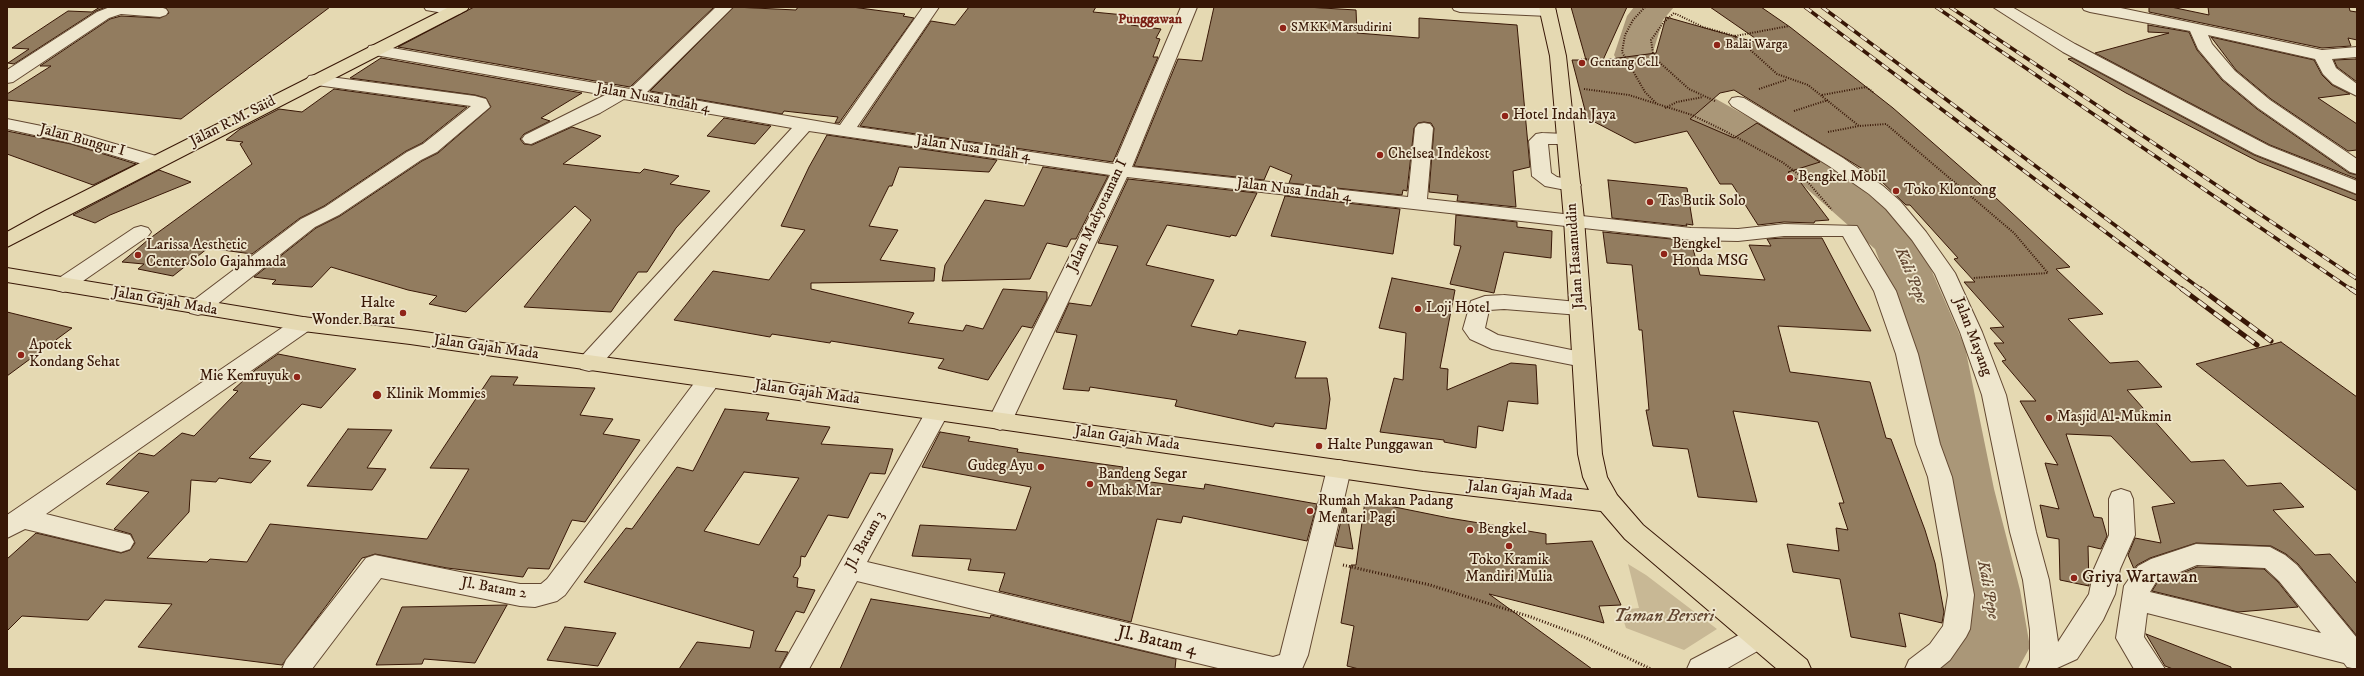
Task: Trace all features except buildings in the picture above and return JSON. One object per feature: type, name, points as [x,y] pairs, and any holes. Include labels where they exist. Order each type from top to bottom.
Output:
[{"type":"main road","name":"Jalan R.M. Said","points":[[7,242],[52,215],[458,8]]},
{"type":"main road","name":"Jalan Hasanuddin","points":[[1548,9],[1558,58],[1571,185],[1590,454],[1595,477],[1608,502],[1634,532],[1797,669]]},
{"type":"main road","name":"Jalan Gajah Mada","points":[[7,275],[198,308],[303,324],[410,337],[1339,470],[1608,502]]},
{"type":"street","points":[[432,7],[458,8]]},
{"type":"street","points":[[531,139],[626,95],[725,7]]},
{"type":"street","points":[[845,131],[931,7]]},
{"type":"street","name":"Jalan Madyotaman I","points":[[1000,421],[1121,171],[1189,7]]},
{"type":"street","points":[[1460,7],[1548,9]]},
{"type":"street","points":[[2001,7],[2069,48],[2226,132],[2262,150],[2357,188]]},
{"type":"street","points":[[2090,7],[2322,55],[2357,52]]},
{"type":"street","points":[[7,78],[103,15],[120,9],[160,12]]},
{"type":"street","points":[[2197,28],[2204,46],[2229,75],[2264,104],[2357,168]]},
{"type":"street","name":"Jalan Nusa Indah 4","points":[[375,50],[626,95],[805,125],[1121,171],[1417,205],[1574,219],[1717,235],[1784,230],[1850,230]]},
{"type":"street","points":[[2322,55],[2329,70],[2339,80],[2357,91]]},
{"type":"street","points":[[198,308],[308,223],[332,211],[414,156],[430,148],[481,107],[480,103],[475,101],[315,80]]},
{"type":"street","name":"Jalan Mayang","points":[[1738,102],[1836,162],[1893,205],[1933,255],[1948,281],[1974,338],[1994,396],[2023,532],[2036,580],[2044,630],[2042,665]]},
{"type":"street","name":"Jalan Bungur I","points":[[7,124],[75,138],[156,162]]},
{"type":"street","points":[[589,363],[805,125]]},
{"type":"street","points":[[1417,205],[1424,128]]},
{"type":"street","points":[[1566,139],[1542,138],[1538,141],[1542,176],[1552,182],[1571,185]]},
{"type":"street","points":[[1850,230],[1885,291],[1907,354],[1928,444],[1940,477],[1957,567],[1961,595],[1956,629],[1940,652],[1919,669]]},
{"type":"street","points":[[62,285],[142,232]]},
{"type":"street","points":[[1580,308],[1504,302],[1485,303],[1479,306],[1474,329],[1478,334],[1492,341],[1584,359]]},
{"type":"street","points":[[14,523],[303,324]]},
{"type":"street","name":"Jl. Batam 2","points":[[296,669],[376,566],[520,595],[535,596],[548,593],[556,587],[710,380]]},
{"type":"street","name":"Jl. Batam 3","points":[[794,669],[937,412]]},
{"type":"street","name":"Jl. Batam 4","points":[[851,569],[1273,669],[1284,668],[1290,664],[1318,560],[1339,470]]},
{"type":"street","points":[[2042,665],[2067,651],[2094,612],[2102,594],[2107,569],[2122,535],[2121,499]]},
{"type":"street","points":[[14,523],[121,542]]},
{"type":"street","points":[[2151,669],[2142,659],[2130,638],[2134,599],[2137,586],[2147,574],[2196,554],[2270,558],[2288,573],[2355,655]]},
{"type":"street","points":[[2134,599],[2355,655]]},
{"type":"street","points":[[1701,669],[1758,637]]},
{"type":"path","points":[[1645,7],[1633,20],[1625,35],[1622,52],[1645,92],[1655,104],[1666,108],[1680,101],[1703,97]]},
{"type":"path","points":[[1738,102],[1732,97],[1718,102],[1703,97],[1689,89],[1659,62],[1653,53],[1651,40],[1664,22],[1674,13],[1703,28],[1735,36],[1790,26]]},
{"type":"path","points":[[1735,36],[1777,74],[1787,79],[1808,85],[1859,126],[1882,123],[1889,126],[2014,233],[2048,273],[1948,281]]},
{"type":"path","points":[[1558,58],[1627,61]]},
{"type":"path","points":[[1561,87],[1609,91],[1629,95],[1692,115],[1782,162],[1806,180],[1850,230]]},
{"type":"path","points":[[1822,95],[1866,87],[1873,92]]},
{"type":"path","points":[[1768,120],[1828,100]]},
{"type":"path","points":[[1318,560],[1430,585],[1524,615],[1584,637],[1651,669]]},
{"type":"green space","name":"Taman Berseri","points":[[1628,564],[1646,575],[1717,629],[1684,650],[1626,628],[1620,610],[1639,608]]},
{"type":"waterway","name":"Kali Pepe","points":[[1656,7],[1646,16],[1633,55],[1677,94],[1813,171],[1896,242],[1939,347],[1965,489],[1989,590],[1998,647],[1974,669]]},
{"type":"railway","points":[[1805,7],[2183,290]]},
{"type":"railway","points":[[1822,7],[2202,290]]},
{"type":"railway","points":[[1936,7],[2352,290]]},
{"type":"railway","points":[[1950,7],[2357,279]]},
{"type":"railway","points":[[2182,289],[2257,345]]},
{"type":"railway","points":[[2201,289],[2271,341]]},
{"type":"railway","points":[[2351,289],[2357,293]]},
{"type":"place","name":"SMKK Marsudirini","points":[[1283,28]]},
{"type":"place","name":"Balai Warga","points":[[1717,45]]},
{"type":"place","name":"Gentang Cell","points":[[1582,63]]},
{"type":"place","name":"Hotel Indah Jaya","points":[[1505,116]]},
{"type":"place","name":"Chelsea Indekost","points":[[1380,155]]},
{"type":"place","name":"Bengkel Mobil","points":[[1790,178]]},
{"type":"place","name":"Toko Klontong","points":[[1896,191]]},
{"type":"place","name":"Tas Butik Solo","points":[[1650,202]]},
{"type":"place","name":"Bengkel Honda MSG","points":[[1664,254]]},
{"type":"place","name":"Larissa Aesthetic Center Solo Gajahmada","points":[[138,255]]},
{"type":"place","name":"Loji Hotel","points":[[1418,309]]},
{"type":"place","name":"Halte Wonder Barat","points":[[403,313]]},
{"type":"place","name":"Apotek Kondang Sehat","points":[[21,355]]},
{"type":"place","name":"Mie Kemruyuk","points":[[297,377]]},
{"type":"place","name":"Klinik Mommies","points":[[377,395]]},
{"type":"place","name":"Masjid Al-Mukmin","points":[[2049,418]]},
{"type":"place","name":"Halte Punggawan","points":[[1319,446]]},
{"type":"place","name":"Gudeg Ayu","points":[[1041,467]]},
{"type":"place","name":"Bandeng Segar Mbak Mar","points":[[1090,484]]},
{"type":"place","name":"Rumah Makan Padang Mentari Pagi","points":[[1310,511]]},
{"type":"place","name":"Bengkel","points":[[1470,530]]},
{"type":"place","name":"Toko Kramik Mandiri Mulia","points":[[1509,546]]},
{"type":"place","name":"Griya Wartawan","points":[[2074,578]]},
{"type":"district","name":"Punggawan","points":[[1150,20]]}]
